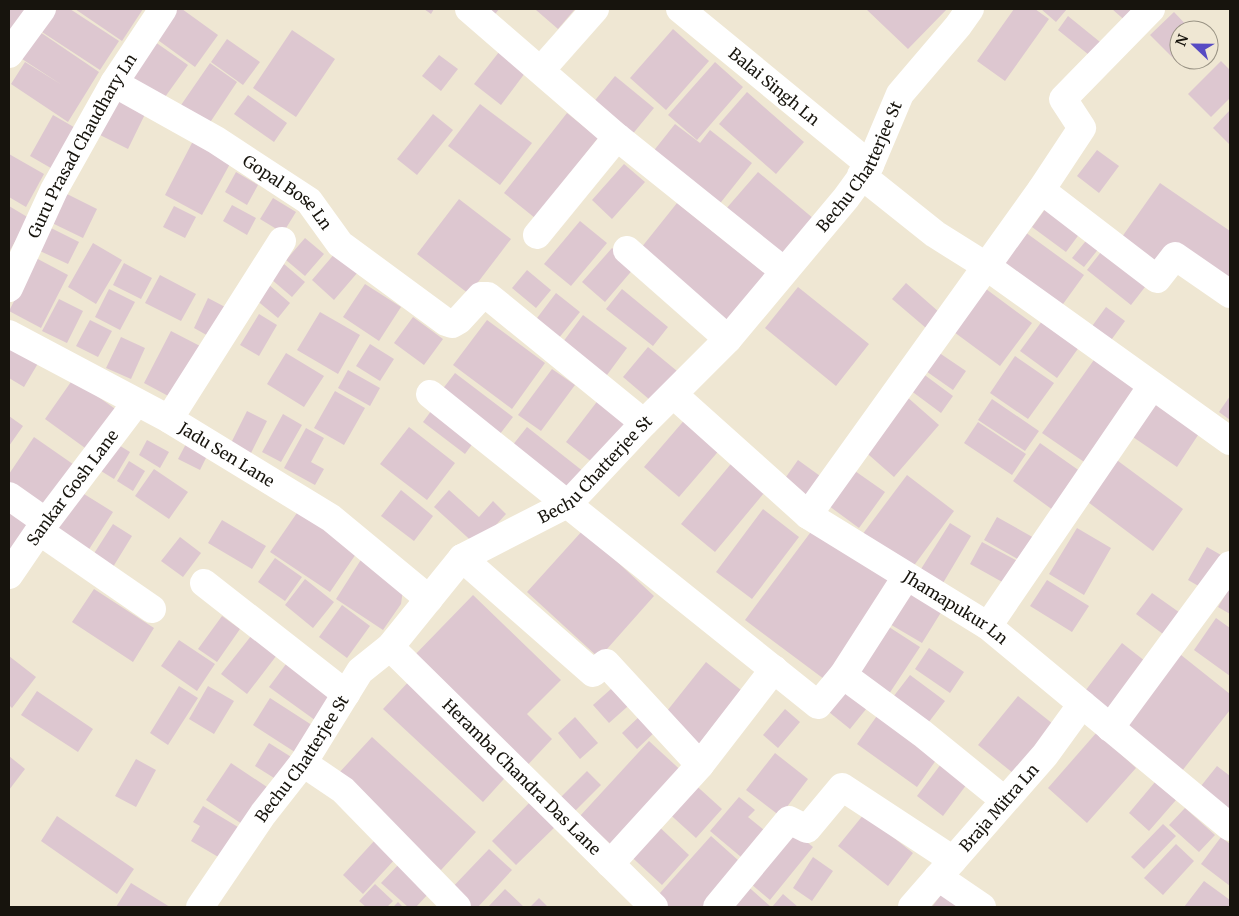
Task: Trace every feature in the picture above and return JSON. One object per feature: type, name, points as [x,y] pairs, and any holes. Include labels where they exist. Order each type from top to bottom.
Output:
[{"type":"street","points":[[9,54],[42,9]]},
{"type":"street","name":"Guru Prasad Chaudhary Ln","points":[[9,288],[54,190],[114,83],[163,9]]},
{"type":"street","points":[[469,9],[617,137],[784,271]]},
{"type":"street","points":[[541,70],[595,9]]},
{"type":"street","name":"Balai Singh Ln","points":[[680,9],[865,170],[935,234],[986,266],[1230,441]]},
{"type":"street","name":"Bechu Chatterjee St","points":[[200,907],[263,814],[303,763],[360,671],[390,647],[462,558],[569,503],[644,423],[728,339],[846,198],[865,170],[900,94],[958,26],[970,9]]},
{"type":"street","points":[[808,515],[1041,190],[1082,128],[1063,99],[1151,9]]},
{"type":"street","name":"Gopal Bose Ln","points":[[114,83],[216,140],[309,201],[340,244],[446,322],[452,324],[459,320],[480,296],[488,296],[644,423]]},
{"type":"street","points":[[538,235],[617,137]]},
{"type":"street","points":[[1041,190],[1157,279],[1174,256],[1230,294]]},
{"type":"street","points":[[169,419],[282,241]]},
{"type":"street","points":[[627,250],[728,339]]},
{"type":"street","name":"Jadu Sen Lane","points":[[9,334],[169,419],[331,518],[429,599]]},
{"type":"street","points":[[988,626],[1152,386]]},
{"type":"street","points":[[430,394],[569,503],[818,705],[842,675],[906,577]]},
{"type":"street","name":"Jhamapukur Ln","points":[[674,395],[808,515],[988,626],[1230,827]]},
{"type":"street","name":"Sankar Gosh Lane","points":[[9,575],[42,527],[136,403]]},
{"type":"street","points":[[9,496],[42,527],[152,608]]},
{"type":"street","points":[[462,558],[593,673],[606,663],[700,765]]},
{"type":"street","points":[[1110,728],[1230,565]]},
{"type":"street","points":[[204,583],[346,694]]},
{"type":"street","name":"Heramba Chandra Das Lane","points":[[390,647],[654,907]]},
{"type":"street","points":[[610,864],[700,765],[774,669]]},
{"type":"street","points":[[842,675],[923,734],[1004,800]]},
{"type":"street","name":"Braja Mitra Ln","points":[[912,907],[1044,755],[1082,704]]},
{"type":"street","points":[[303,763],[343,790],[457,907]]},
{"type":"street","points":[[717,907],[789,820],[807,829],[842,787],[946,869],[982,907]]},
{"type":"building","points":[[9,9],[26,9],[9,32]]},
{"type":"building","points":[[57,9],[70,9],[119,41],[100,70],[42,32]]},
{"type":"building","points":[[75,9],[143,9],[122,41]]},
{"type":"building","points":[[170,9],[182,9],[218,35],[195,67],[151,35]]},
{"type":"building","points":[[424,9],[434,9],[431,14]]},
{"type":"building","points":[[481,9],[499,9],[493,17]]},
{"type":"building","points":[[537,9],[575,9],[558,29]]},
{"type":"building","points":[[866,9],[947,9],[908,49]]},
{"type":"building","points":[[1014,9],[1035,9],[1049,19],[1005,81],[977,61]]},
{"type":"building","points":[[1041,9],[1067,9],[1056,22]]},
{"type":"building","points":[[1112,9],[1143,9],[1129,24]]},
{"type":"building","points":[[1174,12],[1182,20],[1169,20],[1169,54],[1150,35]]},
{"type":"building","points":[[1068,16],[1105,46],[1094,59],[1058,30]]},
{"type":"building","points":[[673,29],[709,61],[666,110],[630,78]]},
{"type":"building","points":[[37,30],[99,72],[68,122],[11,84],[25,62],[62,85],[19,57]]},
{"type":"building","points":[[292,30],[335,59],[296,117],[253,88]]},
{"type":"building","points":[[148,37],[188,65],[160,104],[121,76]]},
{"type":"building","points":[[227,39],[260,62],[243,85],[211,62]]},
{"type":"building","points":[[499,52],[525,73],[501,105],[474,84]]},
{"type":"building","points":[[439,55],[458,69],[441,91],[422,76]]},
{"type":"building","points":[[1221,61],[1230,70],[1230,98],[1211,117],[1188,94],[1212,70],[1219,70],[1219,63]]},
{"type":"building","points":[[715,62],[743,87],[697,140],[668,115]]},
{"type":"building","points":[[210,63],[237,82],[207,127],[179,108]]},
{"type":"building","points":[[615,76],[654,108],[631,136],[592,104]]},
{"type":"building","points":[[115,90],[149,106],[128,149],[94,132]]},
{"type":"building","points":[[747,92],[804,142],[776,174],[719,124]]},
{"type":"building","points":[[248,95],[287,123],[274,142],[234,114]]},
{"type":"building","points":[[480,104],[532,143],[500,185],[448,146]]},
{"type":"building","points":[[1230,110],[1230,145],[1213,128]]},
{"type":"building","points":[[567,113],[598,138],[535,218],[504,193]]},
{"type":"building","points":[[433,114],[453,130],[417,175],[397,159]]},
{"type":"building","points":[[53,115],[79,130],[56,171],[30,156]]},
{"type":"building","points":[[675,124],[700,143],[710,130],[752,163],[714,211],[648,158]]},
{"type":"building","points":[[193,141],[231,162],[202,215],[165,195]]},
{"type":"building","points":[[1097,150],[1119,166],[1099,193],[1077,176]]},
{"type":"building","points":[[9,154],[44,174],[26,207],[9,197]]},
{"type":"building","points":[[624,164],[645,182],[612,219],[592,200]]},
{"type":"building","points":[[236,172],[258,185],[247,205],[225,192]]},
{"type":"building","points":[[758,172],[814,219],[781,258],[725,210]]},
{"type":"building","points":[[1160,183],[1230,231],[1230,291],[1170,249],[1155,271],[1117,244]]},
{"type":"building","points":[[67,194],[97,209],[83,238],[52,223]]},
{"type":"building","points":[[273,198],[296,212],[283,233],[260,219]]},
{"type":"building","points":[[459,199],[511,239],[469,294],[417,254]]},
{"type":"building","points":[[677,203],[771,278],[730,329],[637,253]]},
{"type":"building","points":[[1049,204],[1083,229],[1066,252],[1032,227]]},
{"type":"building","points":[[232,205],[256,218],[247,235],[223,221]]},
{"type":"building","points":[[9,206],[29,218],[9,252]]},
{"type":"building","points":[[174,206],[196,217],[185,238],[163,227]]},
{"type":"building","points":[[580,221],[607,243],[571,286],[544,264]]},
{"type":"building","points":[[51,228],[79,242],[68,264],[40,251]]},
{"type":"building","points":[[1025,232],[1084,275],[1058,311],[999,268]]},
{"type":"building","points":[[1093,232],[1104,242],[1084,267],[1072,258]]},
{"type":"building","points":[[305,238],[324,254],[305,276],[286,260]]},
{"type":"building","points":[[93,243],[122,260],[96,304],[68,287]]},
{"type":"building","points":[[1108,243],[1152,278],[1131,305],[1087,270]]},
{"type":"building","points":[[612,248],[635,267],[605,302],[582,282]]},
{"type":"building","points":[[336,252],[358,272],[334,300],[312,280]]},
{"type":"building","points":[[36,258],[68,275],[41,328],[9,311]]},
{"type":"building","points":[[124,263],[152,278],[141,299],[113,285]]},
{"type":"building","points":[[284,264],[305,282],[292,297],[271,279]]},
{"type":"building","points":[[527,270],[551,290],[536,308],[512,288]]},
{"type":"building","points":[[160,275],[196,294],[181,321],[145,303]]},
{"type":"building","points":[[906,283],[939,312],[926,328],[892,299]]},
{"type":"building","points":[[268,284],[290,303],[278,318],[255,299]]},
{"type":"building","points":[[365,284],[401,307],[379,341],[343,317]]},
{"type":"building","points":[[798,287],[869,344],[836,386],[765,328]]},
{"type":"building","points":[[109,289],[135,302],[120,330],[95,317]]},
{"type":"building","points":[[622,289],[668,327],[653,346],[606,309]]},
{"type":"building","points":[[986,289],[1032,323],[1000,366],[954,332]]},
{"type":"building","points":[[556,293],[580,312],[554,344],[531,326]]},
{"type":"building","points":[[208,298],[227,308],[212,338],[194,328]]},
{"type":"building","points":[[59,299],[83,311],[67,343],[42,331]]},
{"type":"building","points":[[1106,307],[1125,321],[1109,343],[1090,329]]},
{"type":"building","points":[[320,312],[360,335],[338,374],[297,350]]},
{"type":"building","points":[[259,314],[277,325],[259,356],[240,345]]},
{"type":"building","points":[[583,315],[627,348],[604,379],[560,346]]},
{"type":"building","points":[[413,317],[443,339],[424,365],[394,343]]},
{"type":"building","points":[[1045,317],[1082,343],[1057,378],[1020,351]]},
{"type":"building","points":[[90,320],[112,331],[98,357],[76,346]]},
{"type":"building","points":[[487,320],[545,363],[512,409],[453,365]]},
{"type":"building","points":[[171,331],[200,346],[172,398],[144,383]]},
{"type":"building","points":[[121,337],[145,348],[131,379],[106,368]]},
{"type":"building","points":[[9,341],[40,360],[24,387],[9,378]]},
{"type":"building","points":[[370,344],[394,359],[380,381],[356,366]]},
{"type":"building","points":[[648,347],[683,376],[657,406],[623,377]]},
{"type":"building","points":[[935,350],[966,371],[953,390],[923,369]]},
{"type":"building","points":[[286,353],[324,376],[304,407],[267,384]]},
{"type":"building","points":[[1015,356],[1054,383],[1028,419],[990,393]]},
{"type":"building","points":[[1096,357],[1143,391],[1090,466],[1042,433]]},
{"type":"building","points":[[552,369],[575,385],[541,431],[518,415]]},
{"type":"building","points":[[348,370],[380,388],[370,406],[338,388]]},
{"type":"building","points":[[455,373],[513,417],[496,439],[438,395]]},
{"type":"building","points":[[922,373],[953,396],[941,413],[910,390]]},
{"type":"building","points":[[73,379],[121,413],[92,453],[45,419]]},
{"type":"building","points":[[335,391],[365,408],[344,445],[314,428]]},
{"type":"building","points":[[906,396],[939,425],[894,477],[861,448]]},
{"type":"building","points":[[1230,396],[1230,420],[1219,412]]},
{"type":"building","points":[[1155,398],[1202,429],[1177,467],[1130,435]]},
{"type":"building","points":[[599,399],[630,422],[597,466],[566,442]]},
{"type":"building","points":[[992,399],[1039,431],[1025,451],[978,420]]},
{"type":"building","points":[[437,403],[479,435],[465,454],[423,422]]},
{"type":"building","points":[[247,411],[267,421],[248,459],[228,449]]},
{"type":"building","points":[[283,414],[302,425],[281,462],[262,452]]},
{"type":"building","points":[[9,416],[23,426],[9,446]]},
{"type":"building","points":[[687,417],[722,447],[679,497],[644,467]]},
{"type":"building","points":[[978,422],[1026,454],[1012,475],[964,443]]},
{"type":"building","points":[[409,427],[455,463],[427,500],[380,464]]},
{"type":"building","points":[[527,427],[584,472],[565,496],[508,451]]},
{"type":"building","points":[[306,428],[324,438],[311,462],[324,469],[315,485],[284,468]]},
{"type":"building","points":[[34,437],[80,469],[49,514],[9,485],[9,474]]},
{"type":"building","points":[[147,440],[169,452],[160,468],[139,455]]},
{"type":"building","points":[[187,442],[208,454],[200,470],[178,459]]},
{"type":"building","points":[[1040,443],[1084,474],[1057,513],[1013,481]]},
{"type":"building","points":[[117,444],[130,452],[114,479],[101,471]]},
{"type":"building","points":[[1114,458],[1183,509],[1153,551],[1084,499]]},
{"type":"building","points":[[735,459],[769,487],[715,552],[681,524]]},
{"type":"building","points":[[798,460],[827,481],[810,505],[781,484]]},
{"type":"building","points":[[129,461],[145,471],[133,491],[117,481]]},
{"type":"building","points":[[154,469],[188,492],[169,519],[135,496]]},
{"type":"building","points":[[855,471],[885,492],[859,528],[829,506]]},
{"type":"building","points":[[907,475],[954,511],[910,571],[862,535]]},
{"type":"building","points":[[76,489],[113,512],[86,554],[49,530]]},
{"type":"building","points":[[401,490],[433,516],[414,541],[381,516]]},
{"type":"building","points":[[449,490],[479,517],[493,501],[506,514],[477,546],[434,507]]},
{"type":"building","points":[[9,507],[39,527],[9,557]]},
{"type":"building","points":[[763,509],[799,537],[752,599],[716,572]]},
{"type":"building","points":[[299,510],[358,551],[330,592],[270,552]]},
{"type":"building","points":[[997,517],[1036,539],[1023,562],[984,540]]},
{"type":"building","points":[[222,520],[266,546],[252,569],[208,543]]},
{"type":"building","points":[[950,523],[971,536],[943,583],[921,569]]},
{"type":"building","points":[[113,524],[132,536],[113,567],[93,555]]},
{"type":"building","points":[[816,525],[895,583],[824,679],[745,620]]},
{"type":"building","points":[[1077,528],[1111,548],[1084,595],[1049,574]]},
{"type":"building","points":[[583,530],[654,596],[599,658],[527,592]]},
{"type":"building","points":[[180,537],[201,553],[183,577],[161,561]]},
{"type":"building","points":[[982,542],[1025,565],[1013,588],[970,564]]},
{"type":"building","points":[[1207,547],[1228,559],[1209,592],[1188,580]]},
{"type":"building","points":[[364,555],[403,590],[401,604],[383,630],[336,599]]},
{"type":"building","points":[[275,558],[302,577],[285,601],[258,582]]},
{"type":"building","points":[[305,579],[334,602],[313,628],[285,605]]},
{"type":"building","points":[[1047,580],[1089,606],[1072,632],[1030,606]]},
{"type":"building","points":[[911,585],[945,606],[922,643],[888,623]]},
{"type":"building","points":[[1230,587],[1230,614],[1218,607]]},
{"type":"building","points":[[94,589],[154,628],[133,662],[72,622]]},
{"type":"building","points":[[1152,593],[1183,615],[1167,637],[1136,614]]},
{"type":"building","points":[[473,595],[561,680],[527,714],[552,739],[522,771],[408,662]]},
{"type":"building","points":[[342,605],[370,626],[347,658],[319,637]]},
{"type":"building","points":[[222,616],[240,629],[217,662],[198,649]]},
{"type":"building","points":[[1216,618],[1230,628],[1230,676],[1194,650]]},
{"type":"building","points":[[889,627],[920,647],[887,697],[856,676]]},
{"type":"building","points":[[255,631],[280,651],[247,694],[221,674]]},
{"type":"building","points":[[179,640],[215,664],[197,691],[161,666]]},
{"type":"building","points":[[1122,643],[1150,665],[1110,717],[1082,695]]},
{"type":"building","points":[[929,648],[964,672],[950,693],[915,669]]},
{"type":"building","points":[[1176,651],[1230,694],[1230,710],[1178,776],[1116,727]]},
{"type":"building","points":[[9,656],[36,677],[12,708],[9,705]]},
{"type":"building","points":[[289,660],[339,696],[319,723],[269,687]]},
{"type":"building","points":[[706,662],[741,690],[699,744],[663,716]]},
{"type":"building","points":[[910,675],[945,701],[925,727],[890,701]]},
{"type":"building","points":[[412,678],[512,770],[483,802],[383,709]]},
{"type":"building","points":[[620,681],[636,699],[609,723],[593,705]]},
{"type":"building","points":[[845,682],[871,703],[850,729],[824,708]]},
{"type":"building","points":[[179,686],[198,698],[168,745],[150,733]]},
{"type":"building","points":[[208,686],[234,701],[214,734],[189,719]]},
{"type":"building","points":[[37,691],[93,729],[78,752],[21,715]]},
{"type":"building","points":[[1018,696],[1053,724],[1013,773],[978,745]]},
{"type":"building","points":[[270,698],[318,729],[301,756],[253,725]]},
{"type":"building","points":[[785,709],[800,722],[778,748],[763,735]]},
{"type":"building","points":[[879,713],[939,756],[917,787],[857,744]]},
{"type":"building","points":[[642,714],[657,730],[637,749],[622,733]]},
{"type":"building","points":[[575,717],[598,743],[580,759],[558,733]]},
{"type":"building","points":[[1097,732],[1136,768],[1087,823],[1048,788]]},
{"type":"building","points":[[372,737],[476,832],[441,870],[337,775]]},
{"type":"building","points":[[649,741],[687,776],[618,851],[580,816]]},
{"type":"building","points":[[269,743],[296,760],[282,783],[255,766]]},
{"type":"building","points":[[775,753],[808,779],[780,816],[746,790]]},
{"type":"building","points":[[9,756],[25,769],[9,790]]},
{"type":"building","points":[[136,759],[156,770],[136,807],[115,796]]},
{"type":"building","points":[[944,760],[970,780],[943,816],[917,796]]},
{"type":"building","points":[[231,763],[267,787],[242,824],[206,800]]},
{"type":"building","points":[[1217,766],[1230,776],[1230,816],[1197,791]]},
{"type":"building","points":[[587,771],[601,785],[567,819],[553,805]]},
{"type":"building","points":[[690,780],[722,809],[696,838],[664,809]]},
{"type":"building","points":[[1155,782],[1176,800],[1149,831],[1129,813]]},
{"type":"building","points":[[739,797],[755,810],[748,817],[770,835],[747,862],[710,831]]},
{"type":"building","points":[[533,799],[558,824],[516,865],[492,841]]},
{"type":"building","points":[[203,806],[238,827],[220,858],[191,841],[200,826],[193,822]]},
{"type":"building","points":[[1185,808],[1215,835],[1199,852],[1169,825]]},
{"type":"building","points":[[864,814],[913,853],[888,886],[838,846]]},
{"type":"building","points":[[57,816],[134,869],[117,894],[41,841]]},
{"type":"building","points":[[652,820],[689,855],[662,885],[624,850]]},
{"type":"building","points":[[1163,824],[1176,836],[1144,869],[1131,857]]},
{"type":"building","points":[[786,825],[813,847],[770,900],[744,878]]},
{"type":"building","points":[[711,836],[748,869],[713,907],[656,907],[651,903]]},
{"type":"building","points":[[1221,837],[1230,844],[1230,886],[1201,864]]},
{"type":"building","points":[[375,840],[396,858],[363,894],[343,875]]},
{"type":"building","points":[[1176,844],[1194,861],[1163,895],[1144,878]]},
{"type":"building","points":[[489,849],[512,870],[478,907],[462,907],[447,893]]},
{"type":"building","points":[[813,857],[833,871],[812,901],[793,888]]},
{"type":"building","points":[[399,864],[430,892],[416,907],[408,907],[381,883]]},
{"type":"building","points":[[1204,881],[1230,900],[1230,907],[1184,907]]},
{"type":"building","points":[[743,882],[770,906],[721,907]]},
{"type":"building","points":[[131,883],[170,907],[116,907]]},
{"type":"building","points":[[375,884],[393,901],[387,907],[366,907],[359,901]]},
{"type":"building","points":[[505,889],[524,907],[488,907]]},
{"type":"building","points":[[943,892],[964,907],[932,907]]},
{"type":"building","points":[[783,894],[798,907],[772,907]]},
{"type":"building","points":[[539,898],[548,907],[530,907]]},
{"type":"building","points":[[398,902],[403,907],[393,907]]}]
